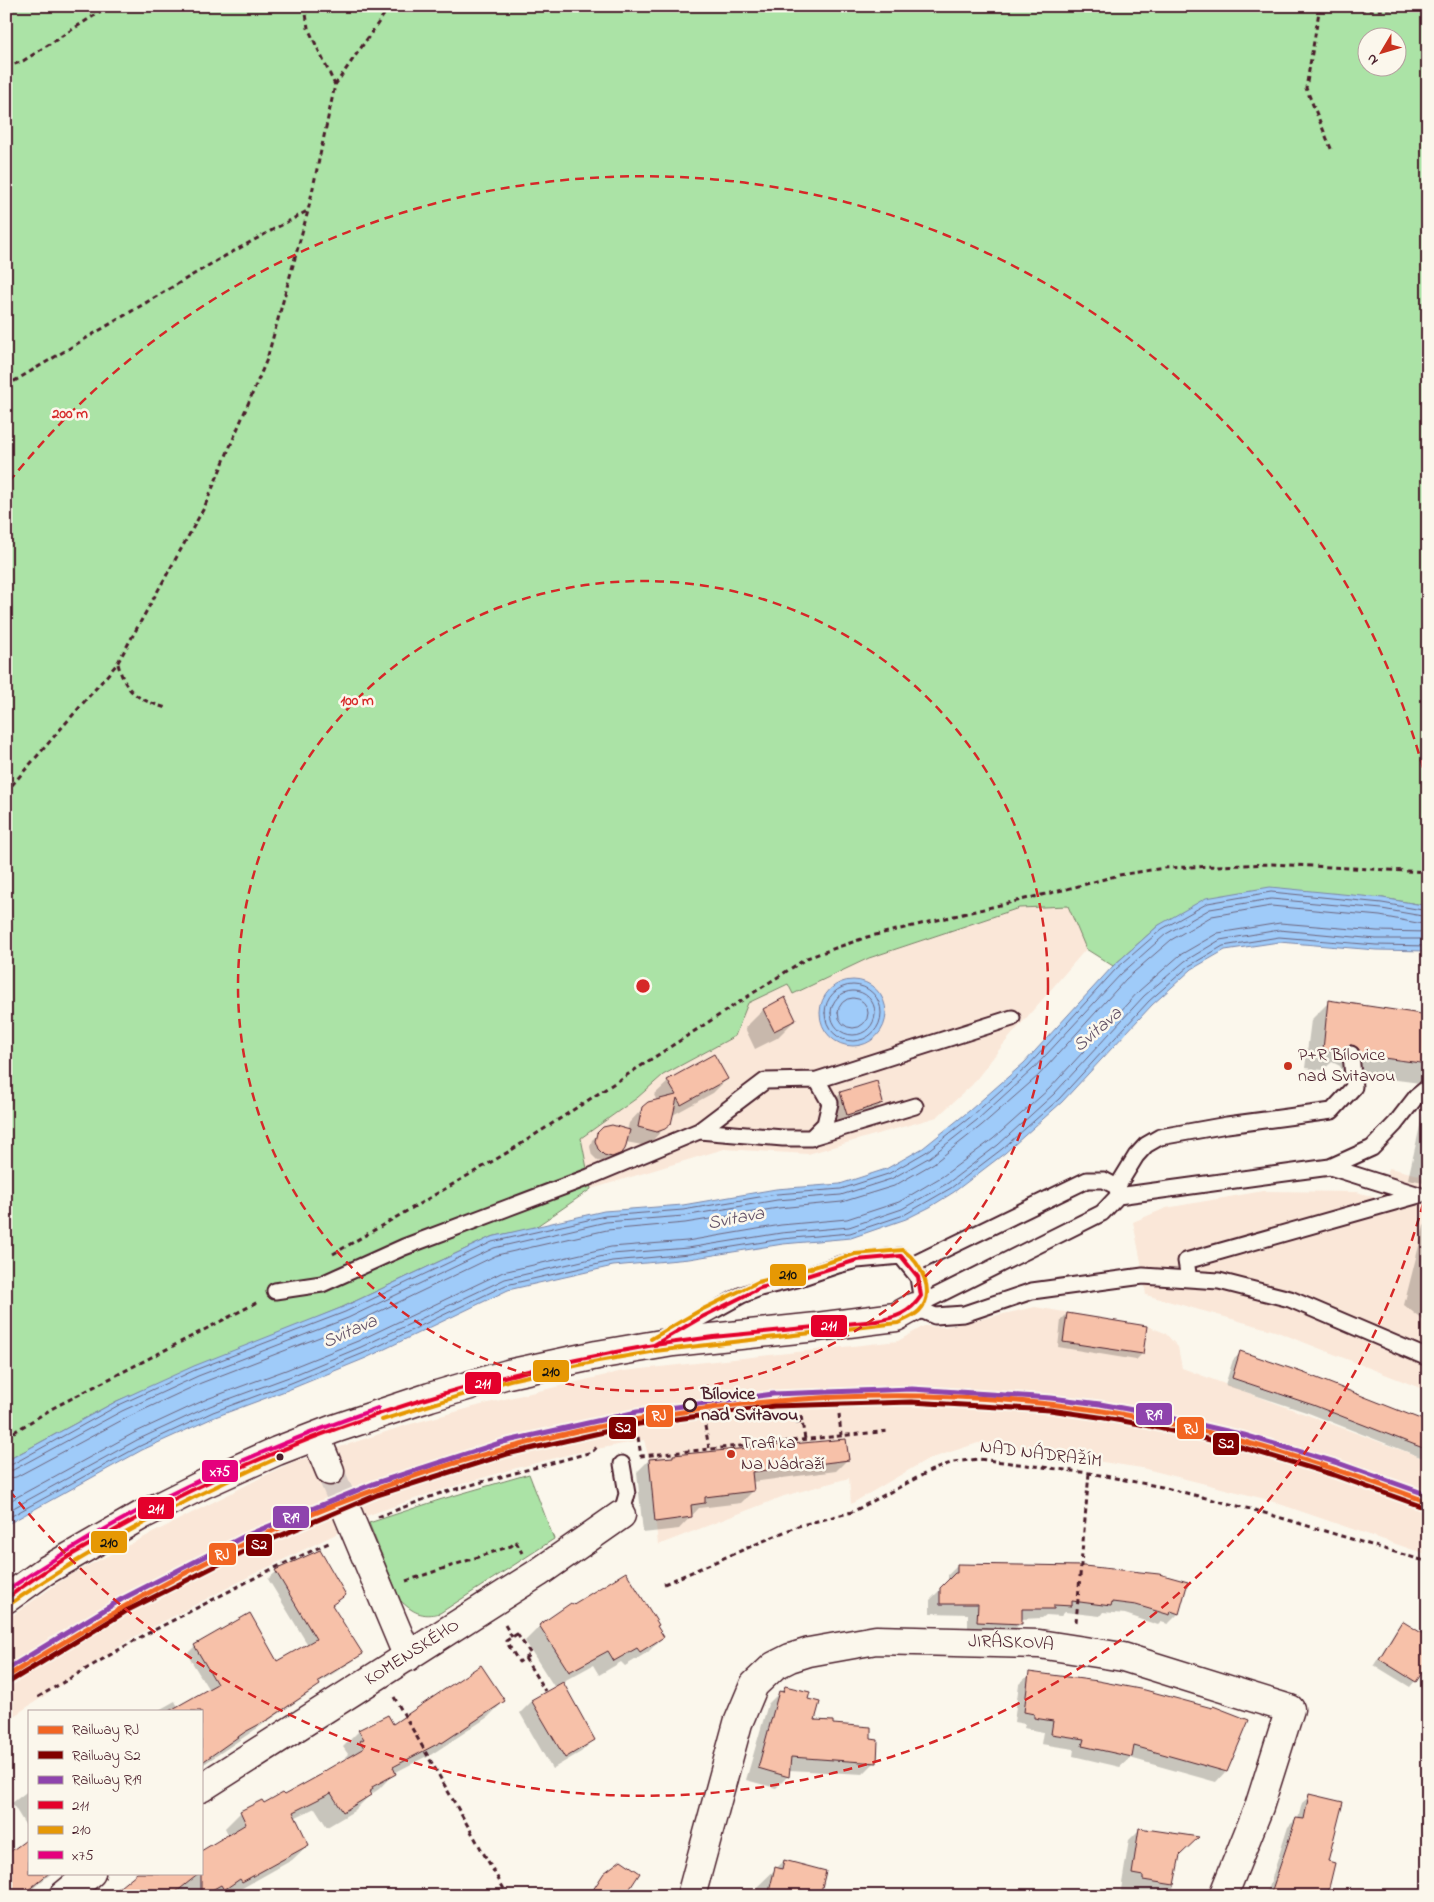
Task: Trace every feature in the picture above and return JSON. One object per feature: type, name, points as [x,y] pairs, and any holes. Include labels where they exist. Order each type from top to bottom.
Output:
[{"type":"street","points":[[6,1599],[45,1571],[142,1515],[204,1484],[277,1451],[380,1414],[508,1374],[597,1355],[652,1346],[784,1330],[817,1328],[896,1317],[914,1308]]},
{"type":"street","points":[[316,1437],[330,1471]]},
{"type":"street","name":"KOMENSKÉHO","points":[[202,1787],[538,1573],[621,1515]]},
{"type":"street","points":[[351,1522],[408,1657]]},
{"type":"street","name":"JIRÁSKOVA","points":[[691,1896],[738,1723],[754,1685],[774,1666],[790,1658],[809,1652],[876,1640],[1039,1644],[1123,1656],[1290,1709],[1259,1807],[1223,1896]]},
{"type":"street","points":[[63,1896],[90,1874]]},
{"type":"lane","points":[[275,1291],[322,1284],[404,1247],[564,1187],[699,1131],[765,1082],[818,1080],[1012,1018]]},
{"type":"lane","points":[[914,1308],[1102,1213],[1118,1192],[1136,1156],[1146,1145],[1160,1136],[1332,1111],[1354,1087],[1351,1054]]},
{"type":"lane","points":[[811,1138],[825,1124],[830,1103],[818,1080]]},
{"type":"lane","points":[[910,1266],[1087,1180],[1104,1180],[1118,1192],[1330,1167],[1372,1148],[1395,1124],[1416,1097],[1428,1087]]},
{"type":"lane","points":[[699,1131],[783,1138],[811,1138],[915,1106]]},
{"type":"lane","points":[[1330,1167],[1423,1196]]},
{"type":"lane","points":[[1189,1279],[1186,1261],[1423,1196]]},
{"type":"lane","points":[[652,1346],[734,1300],[760,1288],[857,1260],[901,1256],[918,1277],[921,1296],[914,1308]]},
{"type":"lane","points":[[914,1308],[935,1316],[964,1314],[1032,1292],[1143,1276],[1219,1281],[1290,1299],[1428,1358]]},
{"type":"lane","points":[[621,1515],[627,1494],[622,1464]]},
{"type":"path","points":[[6,68],[23,61],[109,6]]},
{"type":"path","points":[[304,6],[308,28],[334,84]]},
{"type":"path","points":[[6,792],[118,664],[204,508],[267,359],[308,211],[334,84],[390,6]]},
{"type":"path","points":[[1320,6],[1306,88],[1332,151]]},
{"type":"path","points":[[1324,6],[1358,10],[1383,10],[1408,6]]},
{"type":"path","points":[[6,386],[216,261],[308,211]]},
{"type":"path","points":[[118,664],[126,687],[150,703],[166,708]]},
{"type":"path","points":[[325,1259],[510,1151],[807,958],[858,940],[1119,875],[1164,868],[1272,864],[1428,872]]},
{"type":"path","points":[[6,1437],[53,1408],[250,1307],[275,1291]]},
{"type":"path","points":[[839,1414],[840,1436]]},
{"type":"path","points":[[801,1416],[805,1439]]},
{"type":"path","points":[[796,1423],[802,1422]]},
{"type":"path","points":[[705,1426],[709,1448]]},
{"type":"path","points":[[638,1436],[641,1456],[889,1431]]},
{"type":"path","points":[[38,1697],[139,1638],[268,1571],[351,1522],[367,1521],[438,1494],[592,1452],[600,1444]]},
{"type":"path","name":"NAD NÁDRAŽÍM","points":[[664,1584],[798,1526],[852,1512],[930,1471],[954,1462],[979,1459],[1090,1473],[1162,1487],[1243,1507],[1428,1562]]},
{"type":"path","points":[[1073,1648],[1090,1473]]},
{"type":"path","points":[[404,1582],[511,1546],[516,1542],[520,1550]]},
{"type":"path","points":[[517,1634],[531,1654],[525,1658],[519,1662],[506,1641],[517,1634]]},
{"type":"path","points":[[525,1658],[545,1690]]},
{"type":"path","points":[[392,1692],[508,1896]]},
{"type":"shaded area","points":[[1069,905],[1086,949],[1002,1046],[972,1085],[937,1117],[808,1154],[724,1149],[591,1189],[580,1138],[637,1098],[663,1075],[735,1036],[748,1003],[789,984],[794,994],[869,958],[1019,908]]},
{"type":"shaded area","points":[[1389,1168],[1428,1177],[1428,1391],[1275,1331],[1146,1295],[1133,1222],[1166,1208],[1263,1191],[1357,1192],[1380,1199]]},
{"type":"shaded area","points":[[1035,1307],[1147,1326],[1165,1333],[1178,1347],[1182,1368],[1428,1460],[1428,1555],[1265,1499],[1142,1468],[978,1443],[926,1460],[851,1504],[849,1478],[784,1496],[658,1545],[649,1459],[644,1440],[571,1454],[509,1470],[435,1492],[363,1517],[338,1533],[252,1575],[134,1637],[6,1721],[6,1620],[68,1576],[288,1464],[407,1425],[492,1402],[623,1371],[898,1341],[924,1326],[944,1327]]},
{"type":"green space","points":[[6,6],[1428,6],[1428,906],[1383,898],[1159,925],[1113,966],[1086,949],[1068,906],[1019,908],[869,958],[793,994],[788,984],[748,1003],[735,1036],[663,1075],[637,1098],[581,1138],[591,1189],[534,1228],[491,1237],[343,1307],[117,1401],[6,1461]]},
{"type":"green space","points":[[529,1474],[554,1539],[440,1613],[428,1615],[418,1613],[400,1600],[369,1523]]},
{"type":"water","name":"Svitava","points":[[1270,887],[1383,898],[1428,906],[1428,951],[1376,950],[1279,942],[1225,950],[1192,969],[1152,1005],[1062,1102],[1005,1153],[954,1192],[906,1219],[851,1238],[783,1244],[689,1259],[613,1266],[508,1290],[366,1358],[215,1417],[142,1450],[6,1525],[6,1461],[117,1401],[194,1366],[343,1307],[491,1237],[604,1211],[683,1205],[776,1189],[840,1184],[886,1169],[923,1148],[1024,1063],[1113,966],[1159,925],[1206,898]]},
{"type":"water","points":[[846,980],[860,980],[872,985],[881,994],[886,1006],[884,1026],[877,1037],[860,1046],[846,1046],[834,1041],[825,1032],[820,1020],[820,1006],[825,994],[834,985]]},
{"type":"building","points":[[785,997],[796,1020],[774,1031],[763,1009]]},
{"type":"building","points":[[1328,1000],[1428,1015],[1428,1064],[1361,1055],[1358,1048],[1351,1045],[1345,1047],[1342,1053],[1323,1050]]},
{"type":"building","points":[[714,1054],[728,1079],[681,1105],[677,1098],[671,1124],[665,1129],[657,1132],[638,1127],[642,1107],[648,1102],[676,1095],[667,1080]]},
{"type":"building","points":[[877,1081],[883,1103],[847,1115],[840,1092]]},
{"type":"building","points":[[612,1125],[630,1130],[625,1149],[622,1153],[612,1157],[604,1155],[598,1149],[595,1141],[597,1133],[603,1127]]},
{"type":"building","points":[[1067,1313],[1147,1326],[1143,1354],[1063,1342]]},
{"type":"building","points":[[1240,1351],[1304,1373],[1428,1422],[1428,1450],[1313,1405],[1232,1378]]},
{"type":"building","points":[[846,1439],[849,1460],[752,1472],[754,1491],[705,1497],[705,1503],[691,1505],[692,1517],[655,1522],[649,1459],[673,1457],[673,1455]]},
{"type":"building","points":[[320,1550],[346,1595],[332,1605],[363,1654],[318,1681],[320,1685],[269,1719],[245,1732],[202,1762],[202,1710],[171,1710],[217,1684],[194,1645],[250,1613],[277,1661],[316,1639],[275,1570]]},
{"type":"building","points":[[957,1564],[1084,1566],[1159,1574],[1188,1582],[1179,1614],[1171,1611],[1170,1615],[1136,1605],[1112,1602],[1111,1606],[1072,1601],[1072,1606],[1054,1605],[1054,1609],[1022,1609],[1022,1624],[977,1622],[978,1604],[940,1604],[940,1588],[957,1573]]},
{"type":"building","points":[[626,1572],[659,1625],[657,1626],[664,1637],[640,1652],[637,1648],[614,1661],[608,1651],[569,1672],[539,1625],[571,1603],[572,1605]]},
{"type":"building","points":[[1402,1621],[1428,1637],[1428,1664],[1416,1682],[1379,1659]]},
{"type":"building","points":[[481,1665],[505,1701],[442,1743],[393,1767],[396,1774],[372,1787],[373,1789],[369,1792],[371,1795],[343,1812],[331,1793],[293,1812],[309,1845],[242,1882],[240,1879],[224,1890],[221,1885],[201,1896],[202,1850],[246,1824],[240,1811],[262,1800],[264,1803],[282,1793],[284,1795],[364,1748],[360,1741],[364,1739],[358,1730],[388,1715],[393,1724]]},
{"type":"building","points":[[1029,1672],[1098,1681],[1145,1690],[1212,1708],[1213,1706],[1249,1720],[1227,1772],[1134,1746],[1132,1757],[1082,1746],[1084,1739],[1051,1734],[1053,1721],[1034,1718],[1034,1714],[1024,1712]]},
{"type":"building","points":[[563,1682],[595,1740],[565,1758],[531,1700]]},
{"type":"building","points":[[785,1686],[810,1692],[808,1699],[820,1702],[815,1720],[833,1721],[833,1724],[871,1727],[871,1739],[878,1740],[877,1763],[791,1757],[789,1777],[758,1768],[779,1691],[783,1692]]},
{"type":"building","points":[[1309,1794],[1343,1802],[1328,1861],[1335,1863],[1327,1896],[1270,1896],[1296,1818],[1304,1819]]},
{"type":"building","points":[[1139,1828],[1199,1837],[1180,1855],[1174,1885],[1143,1880],[1143,1876],[1132,1874]]},
{"type":"building","points":[[28,1839],[28,1874],[48,1874],[21,1896],[6,1896],[6,1855]]},
{"type":"building","points":[[621,1860],[640,1873],[625,1896],[589,1896],[604,1873]]},
{"type":"building","points":[[784,1860],[826,1871],[820,1896],[768,1896],[775,1867],[782,1869]]},
{"type":"building","points":[[136,1874],[199,1874],[171,1896],[109,1896]]},
{"type":"tunnel","points":[[330,1471],[348,1514]]},
{"type":"rail line","name":"R19","points":[[6,1670],[122,1599],[245,1536],[373,1484],[503,1442],[637,1412],[773,1394],[912,1389],[1051,1398],[1100,1404],[1149,1413],[1244,1435],[1338,1463],[1428,1495]]},
{"type":"rail line","name":"RJ","points":[[6,1677],[155,1589],[248,1542],[348,1500],[451,1464],[556,1436],[663,1415],[771,1401],[879,1396],[988,1399],[1096,1410],[1181,1426],[1264,1447],[1347,1473],[1428,1502]]},
{"type":"rail line","name":"S2","points":[[9,1682],[128,1610],[251,1548],[377,1495],[507,1454],[639,1424],[774,1406],[911,1402],[1050,1410],[1099,1417],[1146,1425],[1241,1447],[1334,1475],[1426,1508]]},
{"type":"transit line","name":"210","points":[[651,1339],[699,1311],[758,1282],[795,1273],[855,1254],[903,1250],[916,1262],[927,1287],[927,1296],[919,1311],[898,1323],[655,1351]]},
{"type":"transit line","name":"211","points":[[901,1256],[918,1277],[921,1296],[912,1307],[902,1314],[876,1321],[713,1337],[654,1345],[702,1317],[760,1288],[797,1279],[857,1260],[901,1256]]},
{"type":"transit line","name":"211","points":[[6,1599],[55,1565],[141,1516],[202,1485],[264,1457],[327,1432],[455,1390],[587,1358],[654,1345]]},
{"type":"transit line","name":"210","points":[[382,1420],[510,1380],[651,1352]]},
{"type":"transit line","name":"x75","points":[[6,1591],[95,1535],[186,1487],[279,1445],[378,1408]]},
{"type":"transit line","name":"210","points":[[10,1604],[42,1582],[141,1524],[210,1489],[280,1457]]},
{"type":"place","name":"P+R Bílovice nad Svitavou","points":[[1288,1066]]},
{"type":"place","name":"Bílovice nad Svitavou","points":[[690,1405]]},
{"type":"place","name":"Trafika Na Nádraží","points":[[731,1454]]}]
